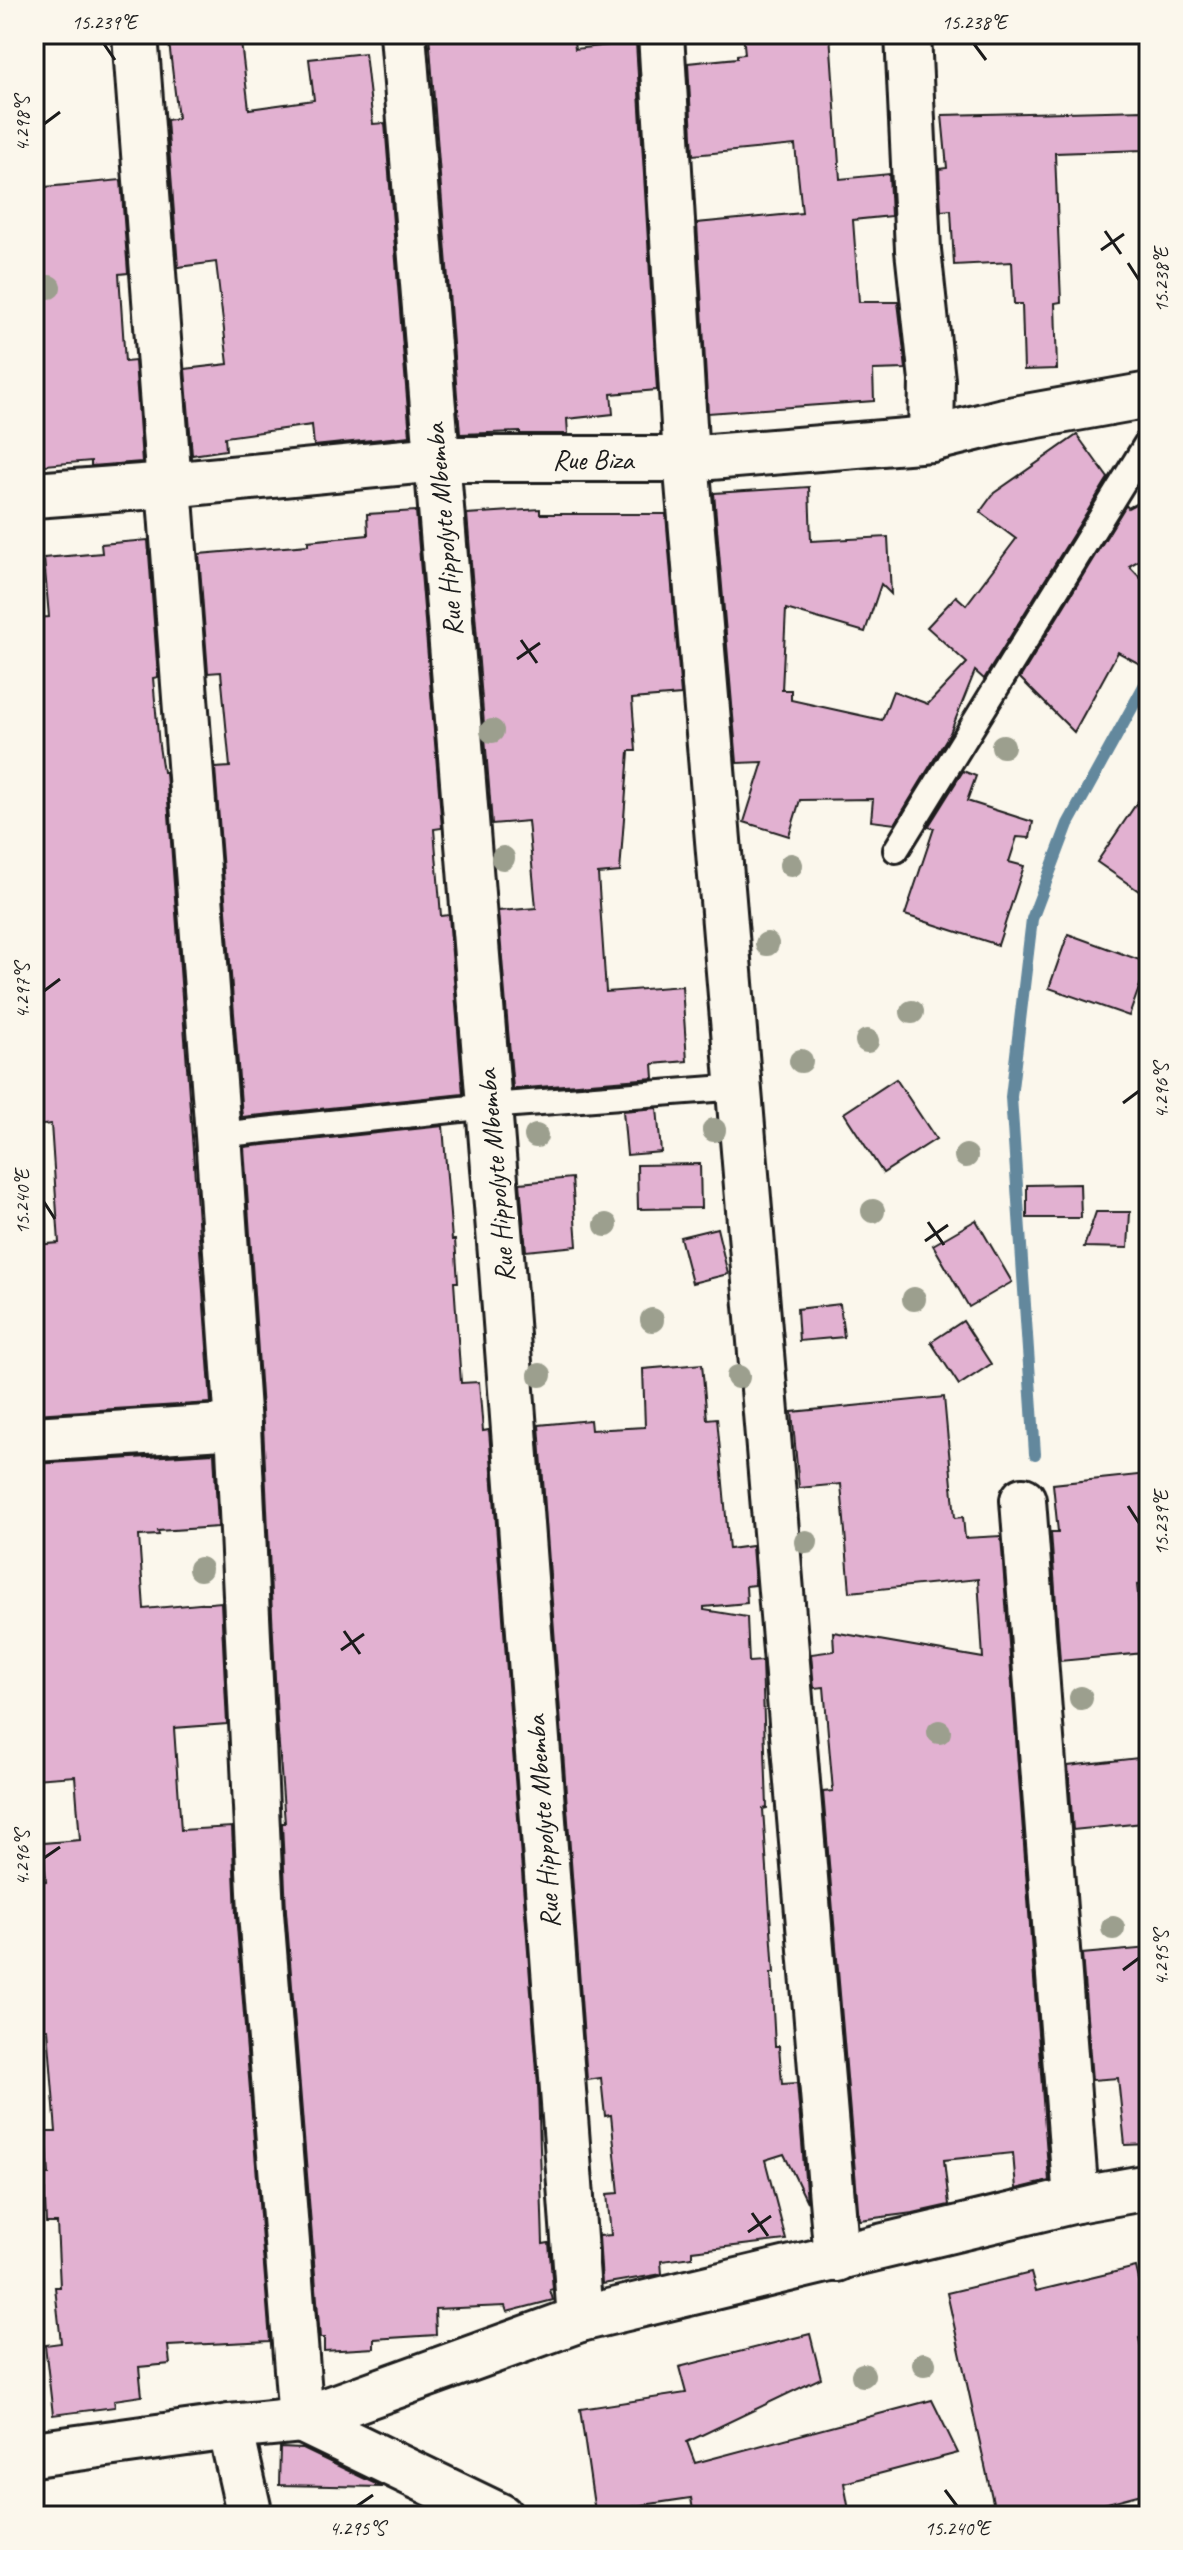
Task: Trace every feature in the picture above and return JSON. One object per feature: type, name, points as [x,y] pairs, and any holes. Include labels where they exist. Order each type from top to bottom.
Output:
[{"type":"street","points":[[135,34],[218,1135],[238,1426],[261,1913],[301,2420]]},
{"type":"street","name":"Rue Hippolyte Mbemba","points":[[403,34],[489,1106],[580,2319]]},
{"type":"street","points":[[661,34],[686,459],[837,2259]]},
{"type":"street","points":[[908,34],[918,250],[932,380],[931,439]]},
{"type":"street","name":"Rue Biza","points":[[34,495],[437,459],[686,459],[931,439],[1004,421],[1149,395]]},
{"type":"street","points":[[34,1439],[238,1426]]},
{"type":"street","points":[[1023,1500],[1076,2200]]},
{"type":"street","points":[[34,2454],[301,2420],[580,2319],[1076,2200],[1149,2187]]},
{"type":"street","points":[[301,2420],[500,2516]]},
{"type":"street","points":[[230,2427],[250,2516]]},
{"type":"lane","points":[[896,850],[1149,440]]},
{"type":"lane","points":[[218,1135],[489,1106],[740,1087]]},
{"type":"building","points":[[168,34],[240,34],[249,109],[314,100],[309,59],[365,53],[373,124],[385,123],[410,436],[314,446],[312,425],[225,437],[226,450],[192,455],[185,369],[228,364],[216,262],[178,267],[167,120],[178,118]]},
{"type":"building","points":[[429,34],[573,34],[575,49],[636,42],[657,390],[611,394],[613,414],[567,419],[568,434],[460,434]]},
{"type":"building","points":[[743,34],[830,34],[840,179],[889,174],[891,216],[853,220],[859,302],[898,302],[906,369],[873,370],[874,401],[708,413],[697,223],[802,213],[795,145],[693,155],[688,63],[737,58],[737,55],[745,54]]},
{"type":"building","points":[[1144,110],[1144,150],[1055,153],[1061,302],[1055,303],[1057,369],[1024,370],[1022,304],[1014,304],[1012,262],[954,265],[951,210],[941,211],[939,169],[947,168],[942,115]]},
{"type":"building","points":[[121,180],[128,273],[119,274],[125,362],[135,361],[142,462],[91,466],[91,461],[34,466],[34,188]]},
{"type":"building","points":[[1077,435],[1108,478],[984,679],[975,671],[950,733],[895,824],[871,821],[873,799],[800,800],[789,836],[744,822],[763,762],[737,763],[714,493],[809,487],[811,541],[888,537],[891,594],[881,584],[865,632],[786,609],[782,690],[791,690],[791,700],[882,720],[893,691],[928,704],[967,663],[927,627],[956,596],[966,605],[1016,539],[980,512],[994,493]]},
{"type":"building","points":[[1149,497],[1149,555],[1129,566],[1149,587],[1149,669],[1118,652],[1074,732],[1020,678],[1126,505],[1128,508]]},
{"type":"building","points":[[540,509],[540,514],[666,514],[681,695],[632,699],[636,751],[629,751],[620,872],[598,874],[606,992],[682,986],[687,1061],[653,1064],[654,1078],[513,1089],[498,911],[536,908],[528,821],[492,824],[467,514]]},
{"type":"building","points":[[416,511],[442,828],[434,829],[441,916],[449,915],[463,1094],[242,1117],[215,768],[230,767],[221,672],[208,673],[199,554],[308,545],[308,541],[368,535],[367,514]]},
{"type":"building","points":[[148,540],[158,677],[153,678],[159,746],[163,772],[166,772],[211,1403],[34,1414],[34,1245],[59,1243],[51,1124],[34,1126],[34,758],[39,758],[34,697],[34,618],[49,617],[44,558],[102,553],[101,544]]},
{"type":"building","points":[[963,771],[976,776],[967,801],[1033,822],[1030,838],[1017,837],[1009,862],[1024,866],[998,945],[905,915],[934,828],[928,827]]},
{"type":"building","points":[[1149,785],[1149,898],[1097,862]]},
{"type":"building","points":[[1068,934],[1148,963],[1129,1016],[1049,988]]},
{"type":"building","points":[[896,1079],[936,1139],[883,1173],[844,1113]]},
{"type":"building","points":[[657,1108],[661,1152],[627,1155],[623,1111]]},
{"type":"building","points":[[443,1126],[458,1282],[454,1282],[461,1383],[479,1382],[483,1431],[489,1430],[538,2085],[543,2244],[549,2243],[553,2300],[507,2312],[505,2306],[435,2309],[436,2335],[374,2339],[374,2348],[324,2351],[324,2338],[320,2338],[286,1911],[282,1823],[285,1823],[244,1147]]},
{"type":"building","points":[[700,1164],[701,1208],[638,1209],[637,1165]]},
{"type":"building","points":[[572,1178],[577,1246],[526,1251],[520,1183]]},
{"type":"building","points":[[1080,1184],[1081,1218],[1027,1218],[1027,1185]]},
{"type":"building","points":[[1096,1212],[1130,1212],[1128,1248],[1084,1247]]},
{"type":"building","points":[[976,1220],[1012,1282],[969,1307],[933,1245]]},
{"type":"building","points":[[717,1228],[728,1274],[692,1283],[680,1237]]},
{"type":"building","points":[[840,1304],[844,1337],[799,1341],[797,1309]]},
{"type":"building","points":[[963,1321],[991,1364],[959,1385],[931,1342]]},
{"type":"building","points":[[702,1364],[707,1419],[717,1418],[729,1549],[752,1546],[755,1585],[746,1586],[747,1603],[704,1607],[704,1610],[747,1617],[749,1662],[762,1661],[767,1808],[763,1809],[774,1973],[771,1973],[775,2046],[779,2046],[782,2084],[797,2083],[807,2202],[784,2154],[765,2160],[786,2240],[692,2251],[692,2257],[661,2261],[662,2274],[602,2284],[599,2236],[611,2235],[607,2194],[619,2193],[611,2115],[605,2116],[601,2078],[587,2080],[539,1425],[590,1420],[591,1430],[645,1427],[643,1369]]},
{"type":"building","points":[[944,1397],[955,1518],[963,1517],[965,1538],[1001,1536],[1049,2181],[1016,2189],[1013,2153],[944,2160],[949,2205],[859,2220],[823,1792],[833,1791],[824,1687],[814,1688],[811,1654],[834,1651],[833,1632],[983,1658],[978,1579],[850,1592],[841,1484],[799,1488],[792,1412]]},
{"type":"building","points":[[214,1453],[218,1527],[158,1531],[159,1535],[139,1536],[144,1609],[221,1602],[227,1724],[174,1728],[181,1830],[232,1827],[236,1914],[270,2341],[168,2346],[170,2364],[139,2367],[142,2396],[114,2400],[115,2407],[53,2415],[45,2345],[61,2343],[55,2287],[60,2287],[57,2223],[46,2223],[44,2174],[49,2174],[46,2132],[56,2132],[48,2029],[35,2030],[34,1882],[46,1881],[43,1843],[80,1840],[75,1776],[34,1779],[34,1464]]},
{"type":"building","points":[[1147,1474],[1149,1584],[1137,1585],[1144,1653],[1060,1661],[1051,1532],[1058,1532],[1053,1484]]},
{"type":"building","points":[[1138,1758],[1143,1823],[1073,1830],[1068,1766]]},
{"type":"building","points":[[1149,1948],[1149,2144],[1125,2145],[1118,2078],[1092,2080],[1082,1954]]},
{"type":"building","points":[[1136,2267],[1149,2321],[1149,2336],[1139,2338],[1149,2385],[1149,2492],[1081,2510],[1083,2516],[996,2516],[947,2293],[1031,2273],[1036,2291]]},
{"type":"building","points":[[810,2334],[821,2378],[687,2442],[695,2463],[932,2400],[958,2453],[844,2483],[850,2516],[694,2516],[691,2498],[595,2512],[580,2409],[686,2393],[679,2367]]},
{"type":"building","points":[[280,2448],[303,2449],[382,2487],[279,2485]]},
{"type":"waterway","points":[[1035,1454],[1011,1097],[1032,919],[1068,824],[1149,677]]}]
